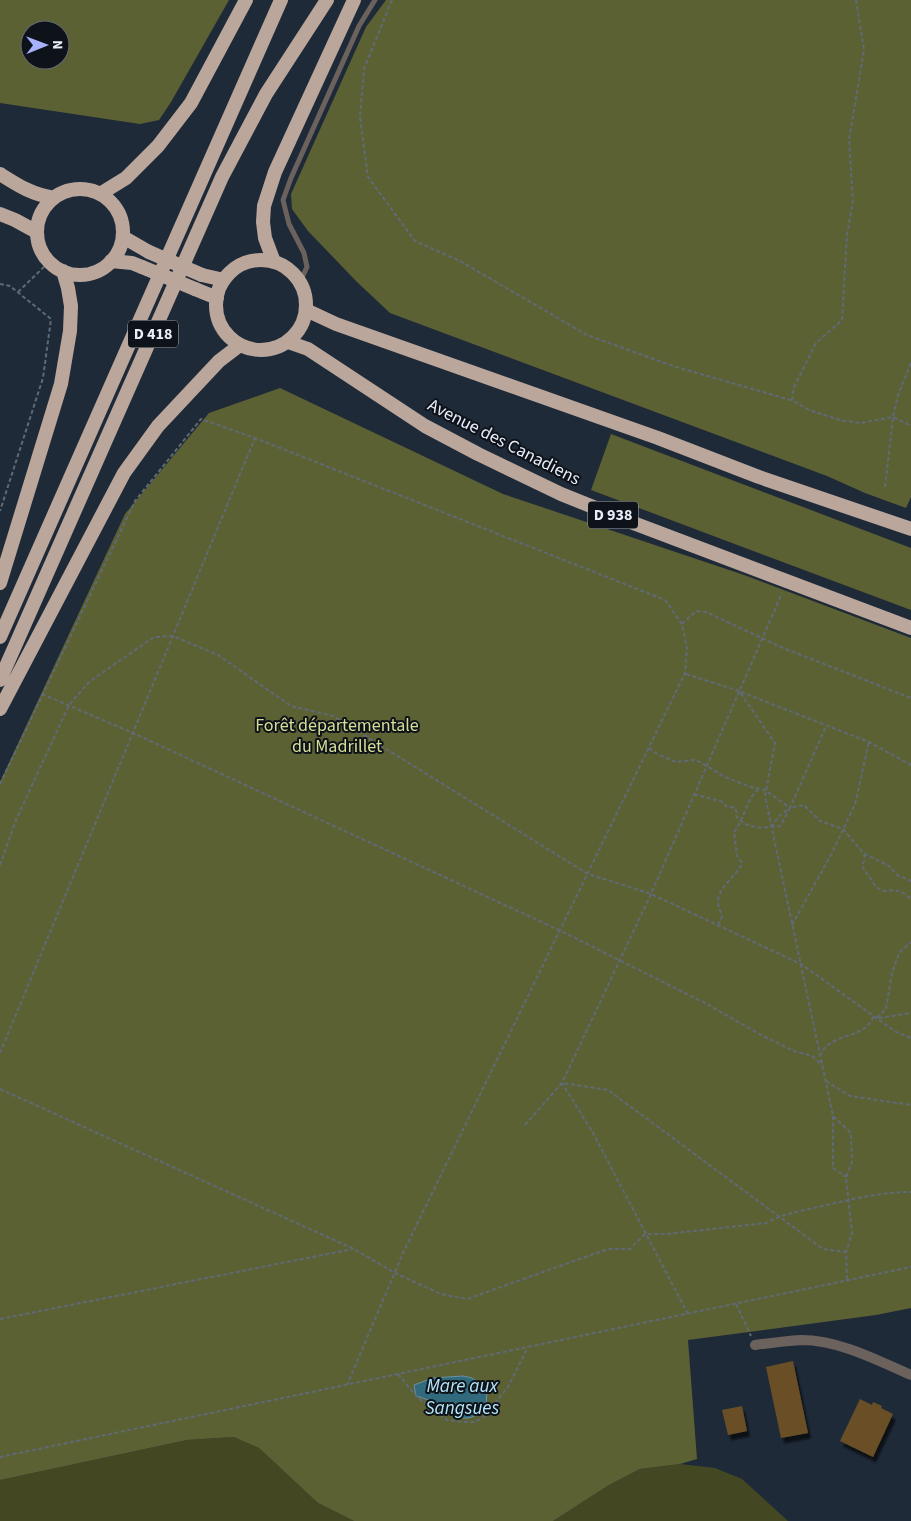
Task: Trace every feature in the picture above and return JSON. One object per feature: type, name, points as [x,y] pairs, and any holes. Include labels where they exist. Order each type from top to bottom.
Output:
[{"type":"highway","points":[[100,194],[126,178],[158,146],[191,103],[246,0]]},
{"type":"highway","name":"D 418","points":[[0,637],[280,0]]},
{"type":"highway","name":"D 418","points":[[0,680],[222,177],[266,94],[327,0]]},
{"type":"highway","points":[[274,262],[265,238],[264,206],[275,172],[354,0]]},
{"type":"highway","points":[[0,174],[34,194],[54,198]]},
{"type":"highway","points":[[77,189],[89,190],[100,194],[110,201],[118,212],[123,236],[119,250],[103,268],[88,274],[73,274],[63,271],[49,262],[43,253],[37,232],[39,219],[45,207],[54,198],[65,192],[77,189]]},
{"type":"highway","points":[[0,214],[37,232]]},
{"type":"highway","points":[[123,236],[149,252],[202,275],[224,280]]},
{"type":"highway","points":[[260,260],[274,262],[288,270],[300,282],[305,296],[306,310],[303,322],[297,333],[288,342],[277,348],[252,349],[240,345],[229,336],[221,325],[217,312],[217,298],[224,280],[234,270],[246,263],[260,260]]},
{"type":"highway","points":[[111,261],[132,263],[217,298]]},
{"type":"highway","points":[[0,583],[61,384],[70,331],[71,306],[63,271]]},
{"type":"highway","points":[[306,310],[336,324],[658,438],[759,477],[911,529]]},
{"type":"highway","name":"Avenue des Canadiens","points":[[288,342],[308,349],[425,426],[561,494],[911,628]]},
{"type":"highway","points":[[0,709],[124,473],[158,426],[219,361],[240,345]]},
{"type":"street","points":[[755,1345],[802,1340],[832,1344],[911,1375]]},
{"type":"lane","points":[[300,282],[307,267],[304,253],[289,224],[283,200],[359,26],[375,0]]},
{"type":"path","points":[[392,0],[364,69],[360,117],[368,177],[415,241],[460,261],[587,335],[673,366],[794,401],[809,410],[840,420],[860,423],[893,417],[911,426]]},
{"type":"path","points":[[794,401],[792,400],[794,388],[816,343],[842,320],[847,235],[853,201],[849,140],[864,50],[856,0]]},
{"type":"path","points":[[18,292],[49,262]]},
{"type":"path","points":[[0,284],[10,286],[51,319],[42,378],[0,511]]},
{"type":"path","points":[[885,487],[893,417],[898,395],[911,363]]},
{"type":"path","points":[[0,784],[135,500],[201,419],[255,438],[665,600],[682,624],[687,648],[685,673],[402,1253],[347,1385]]},
{"type":"path","points":[[0,1053],[255,438]]},
{"type":"path","points":[[525,1125],[562,1083],[651,894],[783,590]]},
{"type":"path","points":[[682,624],[696,611],[706,612],[762,639],[911,698]]},
{"type":"path","points":[[0,864],[16,820],[69,706],[88,682],[154,637],[173,636],[218,655],[291,706],[333,716],[588,874],[651,894],[801,964],[896,1032],[911,1038]]},
{"type":"path","points":[[685,673],[739,691],[869,742],[911,765]]},
{"type":"path","points":[[739,691],[775,743],[765,790],[771,827],[833,1116],[833,1168],[846,1177]]},
{"type":"path","points":[[42,694],[133,733],[560,931],[707,1004],[761,1035],[794,1051],[812,1056],[822,1065]]},
{"type":"path","points":[[694,794],[723,802],[726,806],[735,808],[736,816],[752,827],[760,829],[780,826],[790,808],[826,726]]},
{"type":"path","points":[[792,925],[831,855],[855,804],[869,742]]},
{"type":"path","points":[[649,748],[676,762],[694,760],[707,765],[725,777],[765,790],[790,808]]},
{"type":"path","points":[[718,925],[722,917],[718,900],[726,884],[742,863],[737,856],[734,832],[742,821],[743,812],[754,793],[759,789]]},
{"type":"path","points":[[771,827],[779,816],[790,808],[804,805],[820,821],[843,829],[863,853],[865,859],[862,866],[876,887],[883,891],[895,889],[902,891],[911,899]]},
{"type":"path","points":[[863,853],[889,866],[897,876],[911,881]]},
{"type":"path","points":[[877,1018],[886,1009],[892,973],[899,953],[911,942]]},
{"type":"path","points":[[877,1018],[911,1014]]},
{"type":"path","points":[[820,1056],[826,1046],[832,1042],[863,1030],[870,1024],[874,1016]]},
{"type":"path","points":[[825,1081],[850,1096],[911,1106]]},
{"type":"path","points":[[562,1083],[608,1090],[823,1248],[846,1252]]},
{"type":"path","points":[[562,1083],[593,1133],[688,1314]]},
{"type":"path","points":[[0,1089],[354,1249],[395,1273],[442,1294],[467,1299],[608,1249],[630,1249],[645,1234],[668,1234],[766,1223],[779,1216],[848,1200],[896,1192],[911,1192]]},
{"type":"path","points":[[833,1116],[851,1133],[852,1162],[846,1177],[852,1233],[846,1252],[846,1280]]},
{"type":"path","points":[[0,1319],[354,1249]]},
{"type":"path","points":[[0,1457],[911,1267]]},
{"type":"path","points":[[736,1304],[755,1345]]},
{"type":"path","points":[[398,1374],[416,1397],[447,1420],[475,1422],[485,1416],[508,1387],[528,1347]]},
{"type":"green space","points":[[0,0],[229,0],[159,120],[140,124],[0,103]]},
{"type":"green space","points":[[386,0],[911,0],[911,497],[906,508],[827,476],[390,313],[357,282],[308,231],[292,209],[291,194],[366,27]]},
{"type":"green space","name":"Forêt départementale du Madrillet","points":[[280,388],[503,494],[744,575],[911,638],[911,1308],[876,1315],[688,1340],[697,1459],[680,1464],[640,1469],[609,1485],[553,1521],[354,1521],[318,1503],[259,1448],[234,1437],[187,1440],[0,1480],[0,782],[125,514],[209,413]]},
{"type":"green space","points":[[611,434],[911,548],[911,610],[591,490]]},
{"type":"green space","points":[[235,1437],[259,1448],[318,1503],[354,1521],[0,1521],[0,1480],[187,1440]]},
{"type":"green space","points":[[680,1464],[715,1468],[742,1479],[788,1521],[553,1521],[609,1485],[640,1469]]},
{"type":"water","name":"Mare aux Sangsues","points":[[463,1376],[472,1378],[487,1389],[486,1408],[471,1417],[460,1417],[433,1402],[416,1396],[414,1385],[433,1378]]},
{"type":"building","points":[[793,1361],[808,1433],[781,1438],[766,1367]]},
{"type":"building","points":[[860,1399],[872,1405],[873,1402],[882,1406],[881,1408],[893,1414],[873,1457],[840,1441]]},
{"type":"building","points":[[742,1406],[747,1431],[728,1435],[722,1410]]}]
